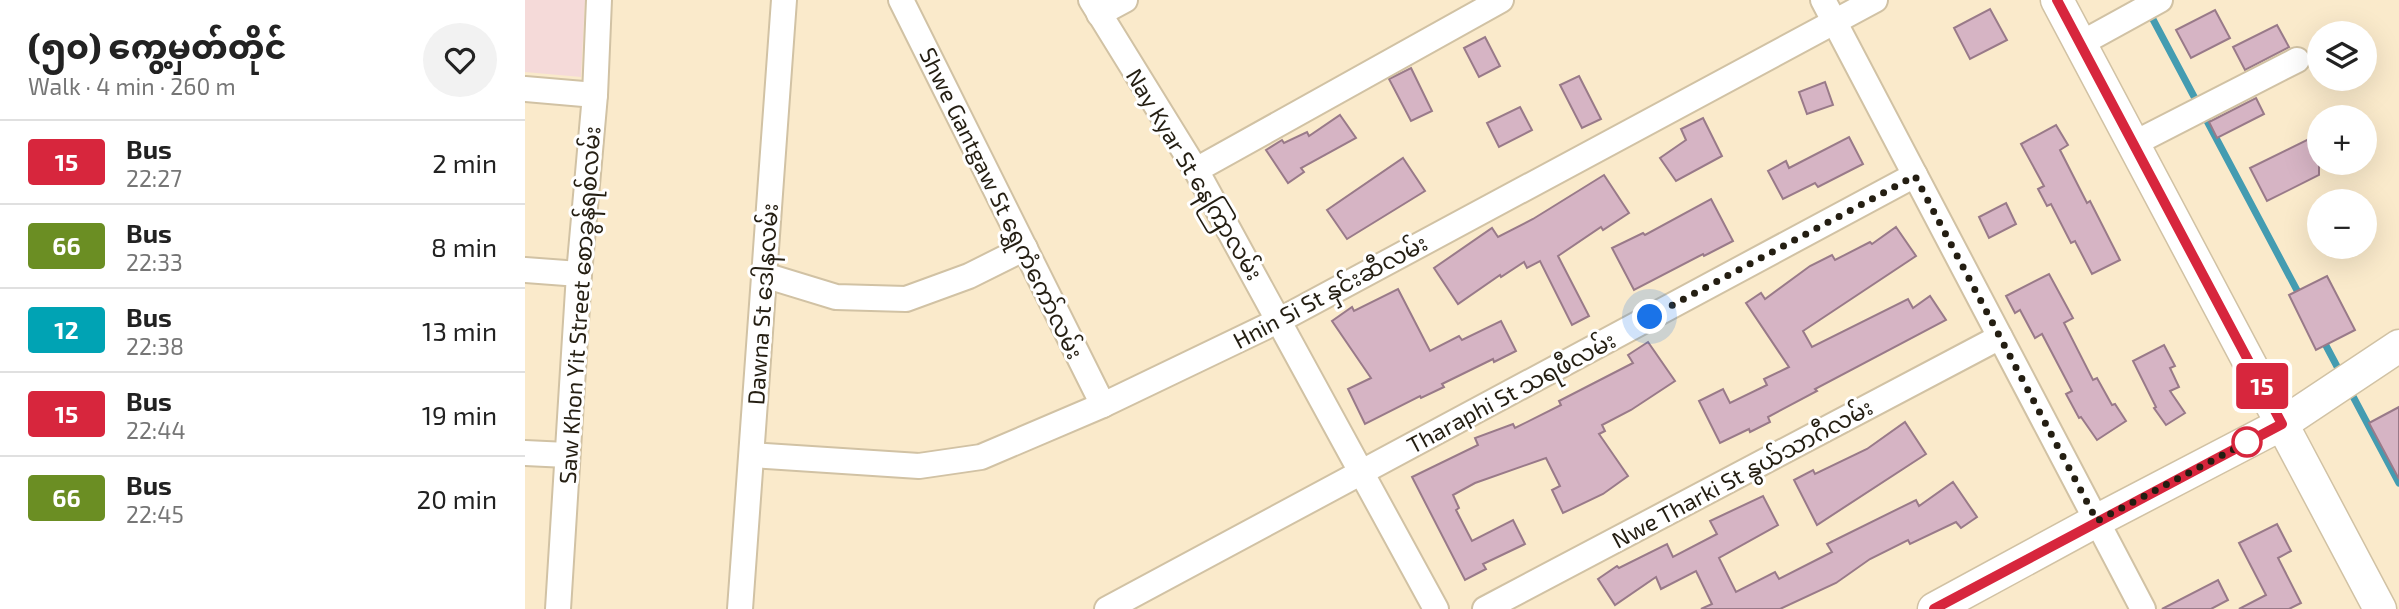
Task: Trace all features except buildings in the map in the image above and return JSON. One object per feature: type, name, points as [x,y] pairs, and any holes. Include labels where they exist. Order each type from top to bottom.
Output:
[{"type":"main road","points":[[2057,0],[2380,609]]},
{"type":"main road","points":[[1934,609],[2282,424],[2399,346]]},
{"type":"street","name":"Saw Khon Yit Street စောခွန်ရစ်လမ်း","points":[[558,609],[579,274],[595,95],[599,0]]},
{"type":"street","name":"Dawna St ဒေါနလမ်း","points":[[740,609],[785,0]]},
{"type":"street","name":"Shwe Gantgaw St ရွှေကံကော်လမ်း","points":[[901,0],[1103,405]]},
{"type":"street","points":[[1095,7],[1125,0]]},
{"type":"street","points":[[1196,170],[1501,0]]},
{"type":"street","name":"Hnin Si St နှင်းဆီလမ်း","points":[[751,455],[919,466],[981,457],[1103,405],[1280,320],[1828,11],[1875,0]]},
{"type":"street","points":[[2080,44],[2160,0]]},
{"type":"street","name":"Nay Kyar St နေကြာလမ်း","points":[[1095,7],[1196,170],[1436,609]]},
{"type":"street","points":[[1828,11],[2143,609]]},
{"type":"street","points":[[2133,144],[2297,60]]},
{"type":"street","points":[[525,89],[595,95]]},
{"type":"street","name":"Tharaphi St သရဖီလမ်း","points":[[1107,609],[1915,176]]},
{"type":"street","points":[[764,275],[836,298],[907,299],[969,276],[1025,248]]},
{"type":"street","points":[[525,270],[579,274]]},
{"type":"street","name":"Nwe Tharki St နွယ်သာဂီလမ်း","points":[[1485,609],[2000,337]]},
{"type":"street","points":[[525,453],[567,455]]},
{"type":"shaded area","points":[[525,0],[585,0],[581,77],[525,72]]},
{"type":"waterway","points":[[2148,10],[2300,296]]},
{"type":"waterway","points":[[2322,338],[2341,374]]},
{"type":"waterway","points":[[2348,387],[2399,483]]},
{"type":"bus line","name":"15","points":[[1934,609],[2282,424],[2057,0]]},
{"type":"route","points":[[1650,317],[1915,176],[2097,521],[2259,436],[2247,442]]}]
